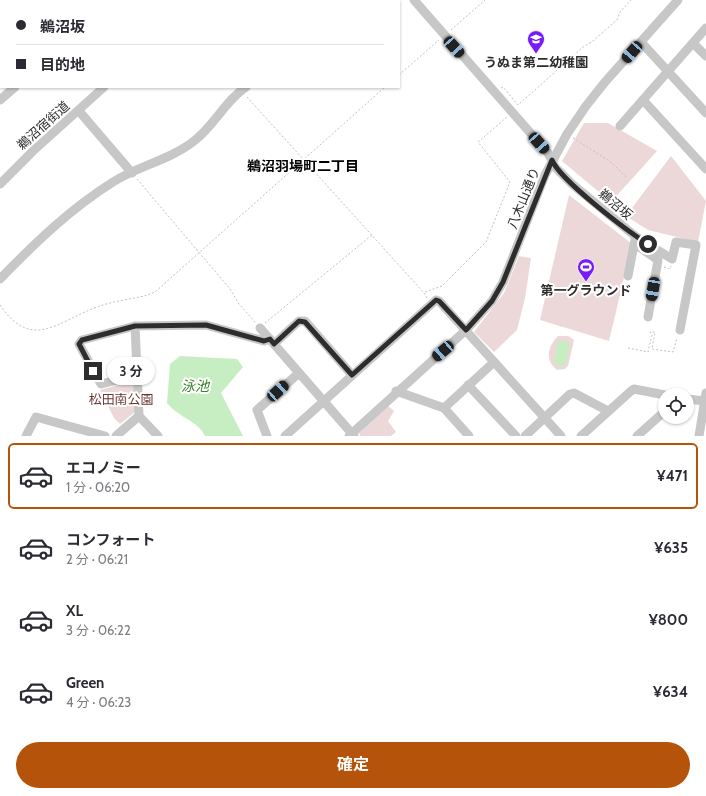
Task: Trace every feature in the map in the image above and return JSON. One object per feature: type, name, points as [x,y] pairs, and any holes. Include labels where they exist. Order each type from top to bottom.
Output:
[{"type":"street","name":"鵜沼坂","points":[[414,0],[512,112],[552,160],[555,167],[635,240],[672,259],[676,242],[696,244],[680,330]]},
{"type":"street","name":"八木山通り","points":[[352,435],[396,391],[466,330],[492,301],[503,282],[552,160],[567,135],[586,106],[678,0]]},
{"type":"street","points":[[620,126],[706,28]]},
{"type":"street","points":[[641,42],[706,113]]},
{"type":"street","points":[[693,43],[706,56]]},
{"type":"street","points":[[0,100],[14,88]]},
{"type":"street","name":"鵜沼宿街道","points":[[0,184],[33,151],[103,88]]},
{"type":"street","points":[[0,279],[53,226],[113,182],[170,156],[193,142],[208,129],[239,89]]},
{"type":"street","points":[[643,100],[706,169]]},
{"type":"street","points":[[78,110],[132,173]]},
{"type":"street","points":[[628,276],[635,240]]},
{"type":"street","points":[[635,240],[658,260],[648,317]]},
{"type":"street","points":[[285,436],[436,300],[439,301],[466,330],[560,436]]},
{"type":"street","points":[[138,375],[101,384],[79,344],[82,340],[135,326],[206,325],[264,341],[272,341],[299,321],[305,322],[352,375]]},
{"type":"street","points":[[135,326],[139,416],[158,436]]},
{"type":"street","points":[[260,328],[324,400],[352,435]]},
{"type":"street","points":[[444,408],[494,362]]},
{"type":"street","points":[[267,436],[257,410],[299,372]]},
{"type":"street","points":[[468,385],[516,436]]},
{"type":"street","points":[[581,436],[634,389],[658,394]]},
{"type":"street","points":[[396,391],[444,408],[469,436]]},
{"type":"street","points":[[525,436],[570,394],[574,393],[608,411]]},
{"type":"street","points":[[694,398],[705,397],[700,432]]},
{"type":"street","points":[[116,436],[139,416]]},
{"type":"street","points":[[637,436],[658,416]]},
{"type":"street","points":[[26,436],[36,417],[105,436]]},
{"type":"path","points":[[400,74],[485,0]]},
{"type":"path","points":[[494,93],[503,87],[518,105],[583,47],[617,20],[620,12],[631,0]]},
{"type":"path","points":[[0,305],[8,316],[27,329],[34,331],[55,326],[98,306],[148,295],[155,292],[384,88]]},
{"type":"path","points":[[239,89],[424,293],[442,286],[486,242],[510,182],[478,142],[512,112]]},
{"type":"path","points":[[567,135],[611,162],[627,178]]},
{"type":"path","points":[[132,173],[199,252],[260,328],[372,235]]},
{"type":"path","points":[[664,267],[670,269]]},
{"type":"path","points":[[628,348],[648,352],[652,335],[650,332],[655,332],[652,349],[673,352],[680,330]]},
{"type":"green space","points":[[584,123],[608,123],[657,151],[611,202],[562,161]]},
{"type":"green space","points":[[671,156],[706,201],[698,242],[648,230],[626,216]]},
{"type":"green space","name":"第一グラウンド","points":[[569,195],[632,244],[609,341],[540,320]]},
{"type":"green space","points":[[519,256],[531,258],[525,298],[517,330],[494,352],[474,332],[504,293]]},
{"type":"green space","points":[[558,336],[568,336],[574,340],[568,366],[565,369],[557,370],[550,362],[549,353],[552,344]]},
{"type":"green space","name":"松田南公園","points":[[133,381],[135,412],[120,424],[114,418],[100,390]]},
{"type":"green space","points":[[388,406],[394,411],[388,421],[396,432],[391,436],[360,436],[359,433]]},
{"type":"water","points":[[558,340],[570,343],[565,366],[554,364]]},
{"type":"water","name":"泳池","points":[[180,356],[237,359],[243,367],[221,393],[243,436],[205,436],[198,426],[177,412],[167,403],[170,364]]},
{"type":"place","name":"うぬま第二幼稚園","points":[[536,54]]},
{"type":"place","name":"第一グラウンド","points":[[586,282]]},
{"type":"district","name":"鵜沼羽場町二丁目","points":[[303,166]]},
{"type":"route","points":[[93,371],[79,344],[82,340],[135,326],[155,327],[206,325],[264,341],[270,339],[274,344],[299,321],[305,322],[352,375],[436,300],[439,301],[466,330],[480,317],[492,301],[503,282],[552,160],[555,167],[572,184],[635,236],[648,244]]}]
